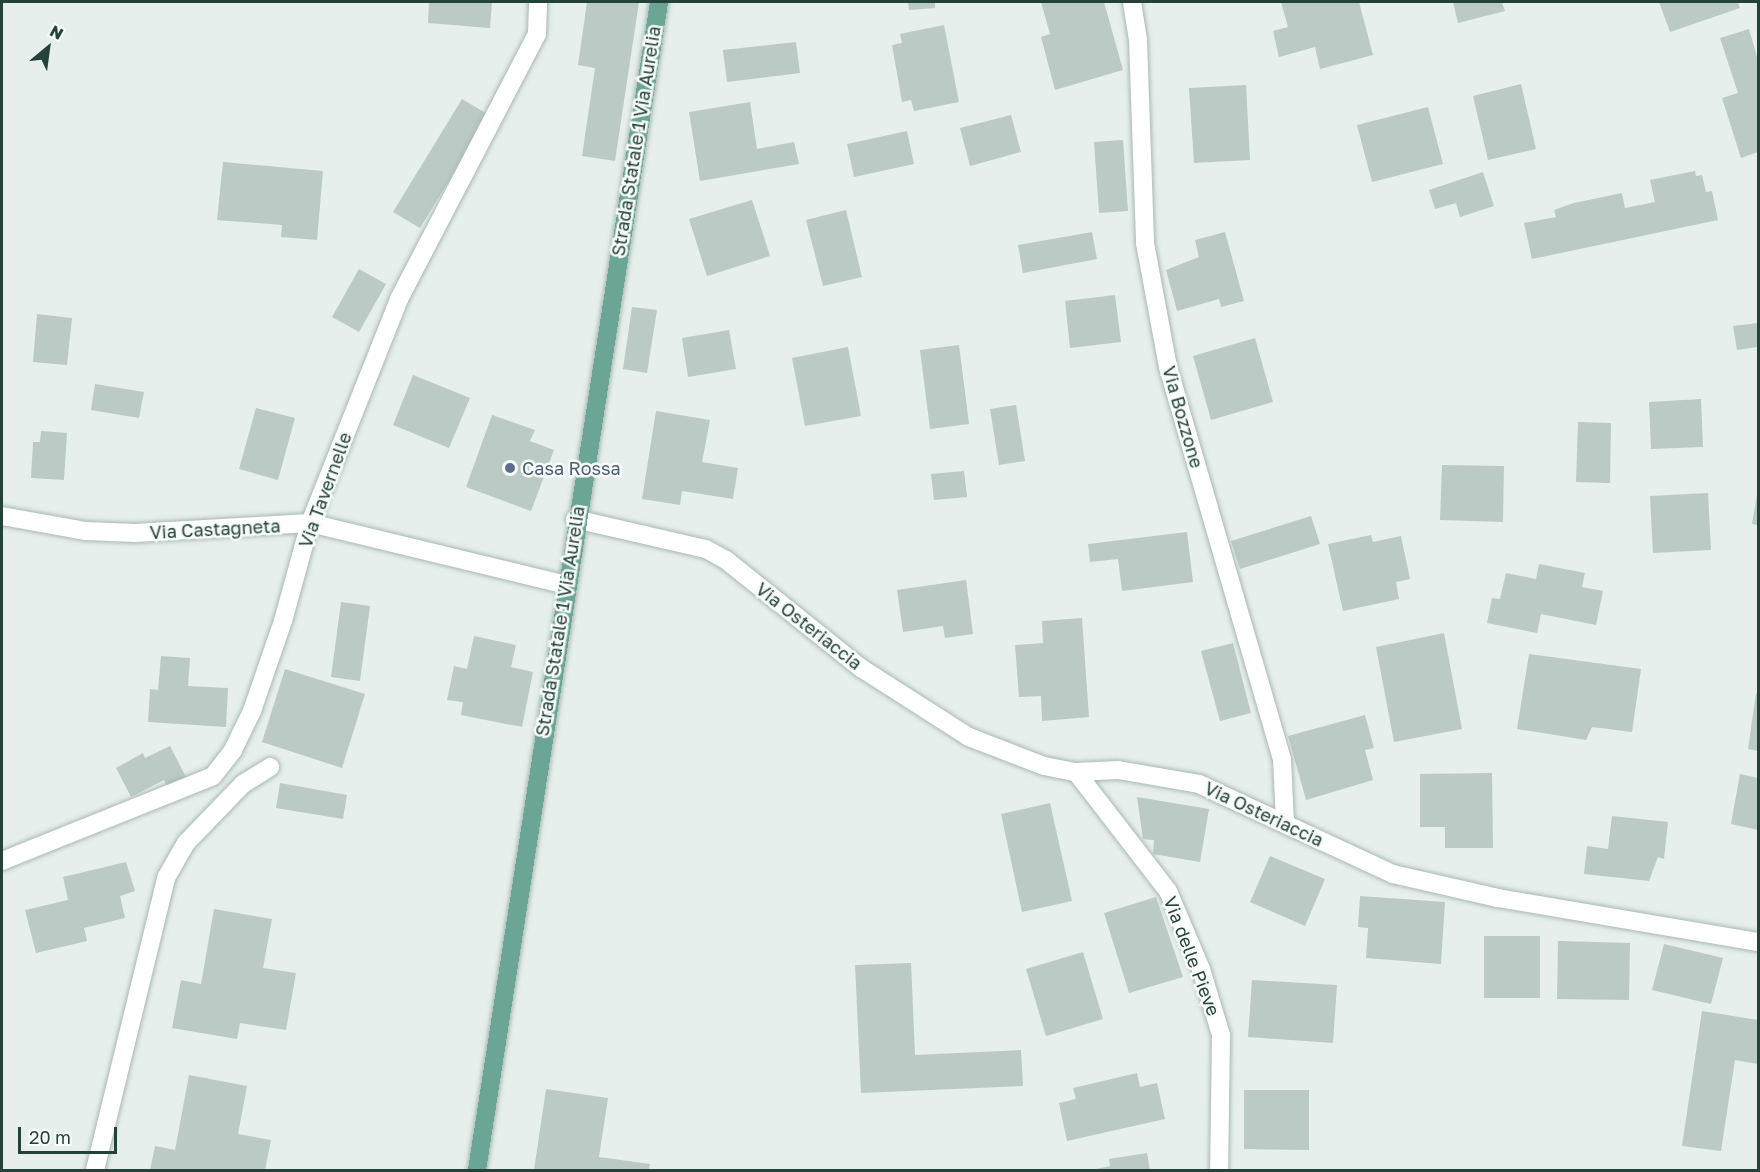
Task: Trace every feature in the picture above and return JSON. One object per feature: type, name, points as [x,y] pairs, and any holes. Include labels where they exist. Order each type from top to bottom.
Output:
[{"type":"main road","name":"Strada Statale 1 Via Aurelia","points":[[477,1170],[576,519],[659,2]]},
{"type":"street","name":"Via Tavernelle","points":[[2,861],[213,776],[233,750],[252,711],[283,621],[310,523],[399,299],[537,34],[538,2]]},
{"type":"street","name":"Via Bozzone","points":[[1132,2],[1138,40],[1145,243],[1168,367],[1282,759],[1285,823]]},
{"type":"street","name":"Via Castagneta","points":[[2,516],[85,531],[135,533],[310,523],[566,585]]},
{"type":"street","name":"Via Osteriaccia","points":[[576,519],[706,549],[726,560],[861,668],[969,737],[1044,765],[1076,772],[1118,770],[1199,784],[1393,874],[1498,898],[1758,942]]},
{"type":"street","points":[[94,1170],[166,878],[186,843],[243,784],[270,767]]},
{"type":"street","name":"Via delle Pieve","points":[[1076,772],[1168,891],[1201,969],[1221,1035],[1219,1170]]},
{"type":"building","points":[[429,2],[492,2],[490,28],[428,23]]},
{"type":"building","points":[[587,2],[639,2],[615,161],[582,156],[595,68],[578,65]]},
{"type":"building","points":[[908,2],[935,2],[935,8],[909,10]]},
{"type":"building","points":[[1041,2],[1104,2],[1123,70],[1055,90],[1041,37],[1050,34]]},
{"type":"building","points":[[1281,2],[1359,2],[1373,55],[1320,69],[1315,47],[1279,57],[1273,31],[1288,27]]},
{"type":"building","points":[[1453,2],[1502,2],[1505,11],[1458,23]]},
{"type":"building","points":[[1659,2],[1738,2],[1740,8],[1670,32]]},
{"type":"building","points":[[944,25],[959,102],[914,111],[911,100],[902,102],[892,45],[902,43],[900,34]]},
{"type":"building","points":[[1749,29],[1758,60],[1758,152],[1741,158],[1722,98],[1738,93],[1720,38]]},
{"type":"building","points":[[796,42],[800,73],[727,82],[723,50]]},
{"type":"building","points":[[1521,84],[1536,149],[1488,160],[1473,96]]},
{"type":"building","points":[[1246,85],[1250,160],[1194,163],[1189,88]]},
{"type":"building","points":[[462,99],[489,115],[420,228],[393,212]]},
{"type":"building","points":[[750,102],[757,149],[794,142],[799,164],[700,181],[689,112]]},
{"type":"building","points":[[1428,107],[1443,164],[1372,182],[1357,125]]},
{"type":"building","points":[[1011,115],[1021,152],[970,166],[960,128]]},
{"type":"building","points":[[907,131],[914,164],[854,177],[847,144]]},
{"type":"building","points":[[1123,140],[1128,211],[1099,213],[1094,142]]},
{"type":"building","points":[[223,162],[323,171],[317,240],[281,237],[282,225],[217,220]]},
{"type":"building","points":[[1695,171],[1696,176],[1702,175],[1706,192],[1712,191],[1718,220],[1532,259],[1524,223],[1556,217],[1554,210],[1574,203],[1622,193],[1625,208],[1655,202],[1650,180]]},
{"type":"building","points":[[1483,172],[1494,206],[1460,217],[1456,203],[1435,209],[1429,190]]},
{"type":"building","points":[[752,200],[770,256],[707,276],[689,219]]},
{"type":"building","points":[[846,210],[862,277],[823,286],[806,220]]},
{"type":"building","points":[[1092,232],[1097,259],[1023,273],[1018,245]]},
{"type":"building","points":[[1225,232],[1244,301],[1221,307],[1219,299],[1177,311],[1166,270],[1199,257],[1195,240]]},
{"type":"building","points":[[359,269],[386,284],[359,332],[332,317]]},
{"type":"building","points":[[1115,295],[1121,342],[1070,348],[1065,301]]},
{"type":"building","points":[[632,307],[657,310],[647,373],[623,369]]},
{"type":"building","points":[[37,314],[72,318],[67,365],[33,362]]},
{"type":"building","points":[[1758,323],[1758,347],[1737,350],[1733,326]]},
{"type":"building","points":[[729,330],[736,369],[688,377],[682,338]]},
{"type":"building","points":[[1255,338],[1273,402],[1211,420],[1193,356]]},
{"type":"building","points":[[959,345],[969,424],[930,429],[920,350]]},
{"type":"building","points":[[848,347],[861,416],[805,426],[792,358]]},
{"type":"building","points":[[413,375],[470,398],[449,448],[393,425]]},
{"type":"building","points":[[95,384],[144,392],[139,418],[91,410]]},
{"type":"building","points":[[1701,399],[1703,447],[1651,449],[1649,402]]},
{"type":"building","points":[[1016,405],[1025,461],[999,465],[990,409]]},
{"type":"building","points":[[256,408],[295,418],[278,480],[239,469]]},
{"type":"building","points":[[656,411],[710,420],[702,462],[738,468],[733,499],[682,491],[680,505],[642,499]]},
{"type":"building","name":"Casa Rossa","points":[[492,415],[535,430],[530,441],[554,450],[531,511],[466,487]]},
{"type":"building","points":[[1578,422],[1611,423],[1610,483],[1576,482]]},
{"type":"building","points":[[41,431],[67,433],[64,480],[31,478],[33,442],[40,442]]},
{"type":"building","points":[[1442,465],[1504,466],[1503,522],[1440,520]]},
{"type":"building","points":[[964,471],[967,497],[934,500],[931,474]]},
{"type":"building","points":[[1758,489],[1758,525],[1752,524]]},
{"type":"building","points":[[1708,493],[1711,550],[1653,553],[1650,496]]},
{"type":"building","points":[[1311,516],[1320,544],[1240,569],[1231,541]]},
{"type":"building","points":[[1187,532],[1193,582],[1122,591],[1118,559],[1090,562],[1088,544]]},
{"type":"building","points":[[1371,535],[1373,542],[1401,536],[1410,579],[1396,582],[1399,599],[1343,611],[1328,544]]},
{"type":"building","points":[[1539,564],[1585,573],[1582,587],[1603,591],[1596,625],[1541,614],[1537,633],[1487,623],[1492,598],[1500,599],[1506,573],[1536,579]]},
{"type":"building","points":[[966,580],[973,634],[945,638],[943,626],[903,632],[897,590]]},
{"type":"building","points":[[341,602],[370,606],[360,681],[331,677]]},
{"type":"building","points":[[1082,618],[1089,717],[1042,721],[1041,696],[1019,697],[1015,645],[1043,643],[1042,621]]},
{"type":"building","points":[[1444,633],[1462,729],[1394,742],[1376,647]]},
{"type":"building","points":[[474,636],[516,645],[511,667],[533,672],[522,727],[461,715],[463,702],[447,700],[454,666],[467,669]]},
{"type":"building","points":[[1233,643],[1251,713],[1220,721],[1201,651]]},
{"type":"building","points":[[1529,654],[1641,669],[1632,732],[1592,727],[1586,740],[1517,729]]},
{"type":"building","points":[[161,656],[190,658],[188,686],[228,688],[226,727],[148,722],[150,689],[158,690]]},
{"type":"building","points":[[285,669],[365,694],[342,768],[262,742]]},
{"type":"building","points":[[1756,693],[1758,694],[1758,751],[1748,749]]},
{"type":"building","points":[[1365,715],[1374,748],[1365,750],[1373,780],[1306,800],[1288,736]]},
{"type":"building","points":[[170,746],[186,777],[167,786],[164,780],[131,797],[116,768],[143,753],[145,758]]},
{"type":"building","points":[[1492,773],[1493,848],[1445,848],[1445,827],[1420,827],[1420,774]]},
{"type":"building","points":[[1740,774],[1758,778],[1758,830],[1731,824]]},
{"type":"building","points":[[280,783],[347,795],[343,819],[276,808]]},
{"type":"building","points":[[1137,797],[1209,809],[1200,862],[1153,854],[1154,840],[1143,839]]},
{"type":"building","points":[[1050,803],[1072,901],[1022,912],[1001,814]]},
{"type":"building","points":[[1612,816],[1668,822],[1664,859],[1658,857],[1649,881],[1584,874],[1587,846],[1608,849]]},
{"type":"building","points":[[1270,856],[1325,879],[1305,926],[1250,902]]},
{"type":"building","points":[[126,862],[135,891],[120,896],[125,918],[84,928],[87,941],[36,953],[25,910],[68,900],[63,877]]},
{"type":"building","points":[[1360,896],[1445,902],[1441,964],[1366,958],[1368,928],[1358,927]]},
{"type":"building","points":[[1156,897],[1183,977],[1129,993],[1104,913]]},
{"type":"building","points":[[214,909],[272,919],[263,968],[296,973],[286,1030],[240,1023],[237,1039],[172,1028],[181,980],[201,984]]},
{"type":"building","points":[[1484,936],[1540,936],[1540,998],[1484,998]]},
{"type":"building","points":[[1558,941],[1630,943],[1629,1000],[1557,999]]},
{"type":"building","points":[[1664,944],[1723,958],[1711,1004],[1652,990]]},
{"type":"building","points":[[1083,952],[1103,1019],[1046,1036],[1026,969]]},
{"type":"building","points":[[911,963],[915,1055],[1021,1050],[1023,1086],[861,1093],[855,965]]},
{"type":"building","points":[[1252,980],[1337,985],[1333,1043],[1248,1037]]},
{"type":"building","points":[[1702,1011],[1758,1020],[1758,1064],[1735,1060],[1721,1151],[1682,1146]]},
{"type":"building","points":[[1137,1073],[1140,1087],[1157,1083],[1165,1119],[1067,1141],[1059,1103],[1076,1099],[1073,1088]]},
{"type":"building","points":[[189,1075],[247,1086],[238,1134],[271,1140],[265,1170],[150,1170],[155,1146],[175,1150]]},
{"type":"building","points":[[546,1089],[608,1098],[599,1157],[650,1164],[649,1170],[534,1170]]},
{"type":"building","points":[[1244,1090],[1309,1090],[1309,1150],[1244,1149]]},
{"type":"building","points":[[1147,1153],[1150,1170],[1092,1170],[1110,1166],[1109,1159]]},
{"type":"place","name":"Casa Rossa","points":[[510,468]]}]
